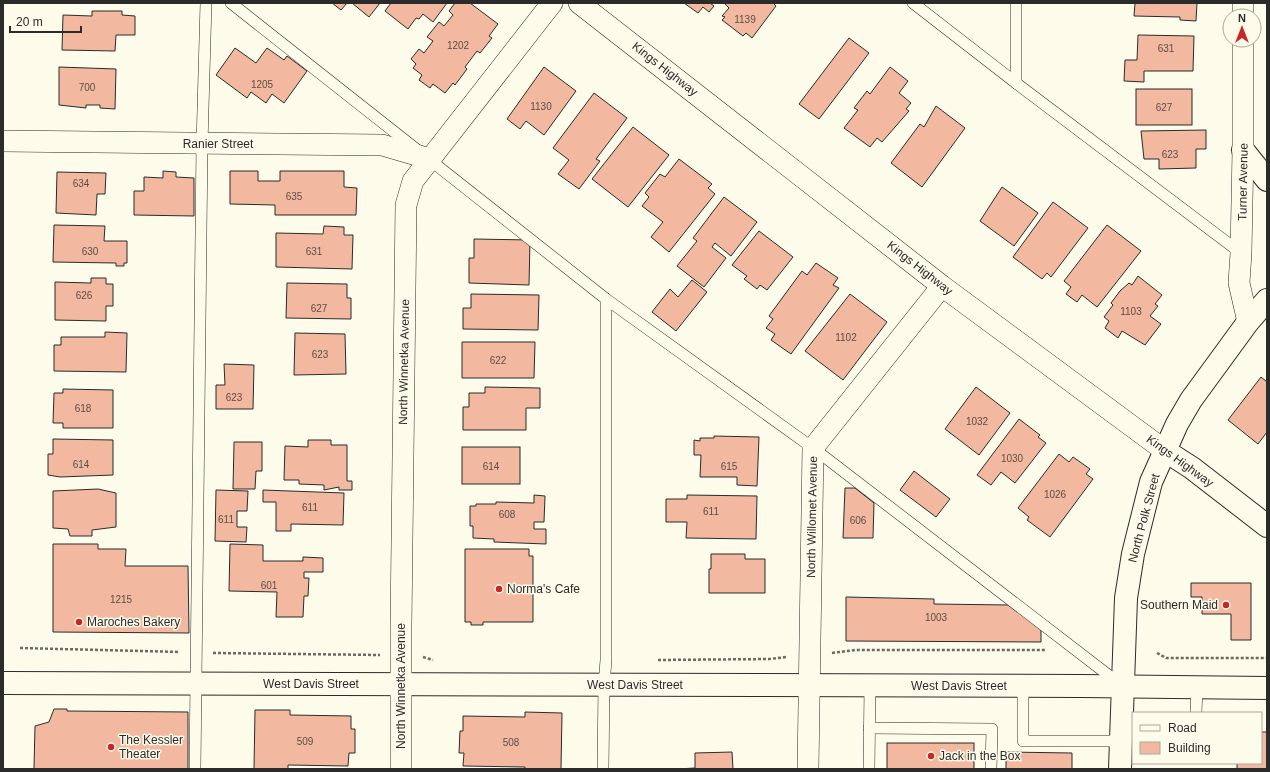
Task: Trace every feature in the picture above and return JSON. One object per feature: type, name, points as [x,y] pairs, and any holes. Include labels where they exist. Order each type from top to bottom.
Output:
[{"type":"main road","points":[[1243,150],[1267,180]]},
{"type":"main road","name":"North Polk Street","points":[[1124,758],[1122,686],[1126,598],[1133,554],[1151,482],[1164,450],[1177,424],[1192,400],[1248,322],[1267,300]]},
{"type":"main road","name":"Kings Highway","points":[[1164,450],[1192,468],[1267,526]]},
{"type":"main road","name":"West Davis Street","points":[[3,682],[1122,686],[1267,688]]},
{"type":"street","name":"North Winnetka Avenue","points":[[401,769],[406,205],[413,181],[552,3]]},
{"type":"street","name":"Kings Highway","points":[[579,3],[942,286],[1164,450]]},
{"type":"street","name":"Turner Avenue","points":[[1243,48],[1243,150],[1239,283],[1248,322]]},
{"type":"street","name":"Ranier Street","points":[[3,141],[382,145],[430,159]]},
{"type":"street","name":"North Willomet Avenue","points":[[808,769],[813,448],[942,286]]},
{"type":"lane","points":[[195,769],[202,144],[206,3]]},
{"type":"lane","points":[[230,3],[606,299],[813,448],[1122,686]]},
{"type":"lane","points":[[913,3],[1241,253]]},
{"type":"lane","points":[[1016,3],[1016,83]]},
{"type":"lane","points":[[603,769],[604,685],[606,660],[606,299]]},
{"type":"lane","points":[[869,769],[870,686]]},
{"type":"lane","points":[[1023,686],[1023,742],[1124,758]]},
{"type":"lane","points":[[1196,712],[1197,687]]},
{"type":"lane","points":[[870,728],[992,729],[991,769]]},
{"type":"path","points":[[827,653],[855,650],[1064,650],[1080,654]]},
{"type":"path","points":[[1157,653],[1166,658],[1267,658]]},
{"type":"building","points":[[332,3],[347,3],[341,10]]},
{"type":"building","points":[[352,3],[380,3],[369,17]]},
{"type":"building","points":[[391,3],[447,3],[433,22],[423,14],[419,19],[416,18],[408,29],[385,11]]},
{"type":"building","points":[[455,3],[470,3],[498,24],[489,36],[492,38],[480,53],[477,51],[465,67],[467,69],[455,85],[453,83],[445,93],[433,84],[430,88],[419,80],[422,75],[413,68],[416,64],[411,59],[419,49],[424,53],[433,41],[427,37],[439,22],[444,26],[453,15],[449,11]]},
{"type":"building","points":[[684,3],[710,3],[714,6],[709,12],[703,7],[698,13]]},
{"type":"building","points":[[773,3],[776,6],[752,38],[746,33],[743,36],[722,20],[725,17],[722,16],[729,8],[725,4]]},
{"type":"building","points":[[1135,3],[1197,3],[1196,21],[1180,20],[1180,17],[1134,16]]},
{"type":"building","points":[[92,11],[122,11],[122,15],[135,16],[135,35],[116,35],[115,51],[62,50],[63,15],[92,16]]},
{"type":"building","points":[[1138,35],[1194,36],[1193,71],[1144,71],[1144,82],[1124,81],[1125,60],[1137,60]]},
{"type":"building","points":[[849,38],[869,53],[819,119],[799,104]]},
{"type":"building","points":[[235,48],[256,63],[267,48],[284,60],[287,56],[307,71],[284,103],[272,94],[266,103],[251,92],[247,98],[216,75]]},
{"type":"building","points":[[59,67],[116,69],[115,109],[100,108],[100,105],[86,105],[86,108],[59,105]]},
{"type":"building","points":[[544,67],[576,91],[544,135],[526,121],[520,129],[507,119]]},
{"type":"building","points":[[890,67],[908,81],[899,93],[911,103],[906,109],[909,111],[882,142],[877,138],[870,147],[844,128],[858,110],[854,108],[867,91],[870,94]]},
{"type":"building","points":[[1136,89],[1192,89],[1192,125],[1136,125]]},
{"type":"building","points":[[594,93],[627,118],[596,159],[600,161],[579,189],[558,174],[569,160],[553,148]]},
{"type":"building","points":[[936,106],[965,128],[922,187],[891,163],[920,124],[924,127]]},
{"type":"building","points":[[633,127],[669,155],[628,207],[592,179]]},
{"type":"building","points":[[1206,130],[1206,149],[1196,149],[1196,168],[1159,169],[1159,159],[1144,159],[1141,131]]},
{"type":"building","points":[[679,159],[712,184],[708,188],[715,194],[669,252],[651,237],[663,222],[642,206],[649,197],[645,193],[660,174],[665,177]]},
{"type":"building","points":[[163,171],[176,172],[176,177],[194,178],[194,216],[134,215],[134,191],[144,191],[144,177],[163,178]]},
{"type":"building","points":[[230,171],[258,171],[258,181],[280,181],[280,171],[344,171],[344,187],[357,188],[356,215],[275,215],[275,205],[230,204]]},
{"type":"building","points":[[57,172],[106,173],[105,194],[97,194],[96,215],[56,213]]},
{"type":"building","points":[[1002,187],[1038,213],[1014,246],[980,221]]},
{"type":"building","points":[[724,197],[757,222],[731,256],[715,243],[712,247],[726,258],[704,287],[677,266],[697,241],[693,238]]},
{"type":"building","points":[[1053,202],[1088,228],[1051,277],[1047,273],[1042,279],[1013,257]]},
{"type":"building","points":[[54,225],[105,226],[104,241],[127,241],[127,263],[124,263],[124,266],[116,266],[116,263],[53,262]]},
{"type":"building","points":[[1107,225],[1141,251],[1097,307],[1082,295],[1077,302],[1066,294],[1071,287],[1064,281]]},
{"type":"building","points":[[324,226],[344,227],[344,235],[353,235],[352,269],[276,267],[276,233],[323,234]]},
{"type":"building","points":[[759,231],[793,257],[767,290],[760,285],[757,289],[744,279],[747,276],[732,265]]},
{"type":"building","points":[[474,239],[530,240],[529,285],[469,283],[469,258],[474,258]]},
{"type":"building","points":[[816,263],[838,278],[833,285],[839,288],[791,354],[771,340],[775,334],[766,328],[773,319],[769,316],[802,271],[807,275]]},
{"type":"building","points":[[1138,276],[1162,295],[1155,304],[1158,306],[1150,316],[1161,324],[1145,345],[1122,331],[1118,338],[1105,328],[1109,321],[1104,317],[1113,305],[1111,303],[1120,291],[1129,283],[1132,285]]},
{"type":"building","points":[[91,278],[106,278],[106,284],[113,284],[113,306],[106,306],[106,321],[55,320],[55,282],[91,283]]},
{"type":"building","points":[[692,280],[707,292],[676,331],[652,312],[670,289],[678,297]]},
{"type":"building","points":[[287,283],[347,284],[347,298],[351,298],[351,319],[286,318]]},
{"type":"building","points":[[471,294],[539,295],[538,330],[463,329],[463,308],[471,308]]},
{"type":"building","points":[[850,294],[887,322],[843,380],[805,351]]},
{"type":"building","points":[[105,332],[127,333],[126,372],[54,371],[54,345],[61,345],[61,337],[105,337]]},
{"type":"building","points":[[295,333],[345,334],[346,374],[294,375]]},
{"type":"building","points":[[462,342],[535,342],[534,378],[462,378]]},
{"type":"building","points":[[224,364],[254,365],[253,409],[216,409],[216,385],[225,385]]},
{"type":"building","points":[[1261,377],[1267,382],[1267,432],[1258,444],[1228,420]]},
{"type":"building","points":[[485,387],[540,388],[540,408],[526,408],[526,430],[463,430],[463,407],[469,407],[469,393],[485,393]]},
{"type":"building","points":[[976,387],[1010,413],[979,455],[945,429]]},
{"type":"building","points":[[63,389],[113,390],[113,428],[63,428],[63,423],[53,423],[54,393],[63,393]]},
{"type":"building","points":[[1019,419],[1040,435],[1038,437],[1046,443],[1015,483],[1001,472],[991,485],[977,475]]},
{"type":"building","points":[[714,436],[759,437],[757,486],[737,485],[737,477],[700,477],[701,455],[694,455],[694,440],[700,441],[700,438],[714,438]]},
{"type":"building","points":[[53,439],[113,440],[113,475],[60,477],[48,475],[48,454],[53,454]]},
{"type":"building","points":[[308,440],[331,440],[331,445],[347,445],[347,481],[352,481],[352,490],[339,490],[339,487],[324,490],[324,485],[299,484],[299,480],[284,480],[285,446],[308,447]]},
{"type":"building","points":[[234,442],[262,442],[262,471],[256,471],[255,489],[233,489]]},
{"type":"building","points":[[462,447],[520,447],[520,484],[462,484]]},
{"type":"building","points":[[1059,454],[1069,462],[1073,457],[1090,469],[1086,474],[1093,479],[1050,537],[1027,520],[1029,517],[1018,508]]},
{"type":"building","points":[[914,471],[950,499],[936,517],[900,490]]},
{"type":"building","points":[[845,488],[855,488],[874,503],[873,538],[843,538]]},
{"type":"building","points":[[98,489],[116,493],[116,527],[92,530],[92,536],[70,536],[68,529],[53,528],[53,491]]},
{"type":"building","points":[[216,490],[248,491],[247,511],[237,511],[237,527],[247,527],[246,542],[215,541]]},
{"type":"building","points":[[263,490],[344,493],[343,525],[291,524],[291,531],[276,531],[276,502],[263,502]]},
{"type":"building","points":[[534,495],[545,496],[544,522],[534,522],[534,529],[546,529],[546,544],[494,542],[494,539],[473,538],[473,526],[470,526],[470,506],[476,506],[476,504],[496,504],[496,502],[534,503]]},
{"type":"building","points":[[687,495],[757,496],[756,539],[686,538],[687,522],[666,522],[666,499],[687,499]]},
{"type":"building","points":[[53,544],[98,544],[98,549],[126,549],[125,566],[188,566],[189,633],[53,632]]},
{"type":"building","points":[[230,544],[263,545],[263,561],[303,561],[303,557],[323,558],[323,572],[304,572],[304,578],[309,578],[308,596],[304,596],[303,617],[276,617],[277,592],[229,591]]},
{"type":"building","name":"Norma's Cafe","points":[[465,549],[529,549],[529,556],[533,556],[533,622],[483,622],[483,625],[471,625],[471,622],[465,622]]},
{"type":"building","points":[[711,554],[745,554],[745,559],[765,559],[765,593],[709,593],[709,569],[711,569]]},
{"type":"building","name":"Southern Maid","points":[[1191,583],[1251,583],[1251,640],[1231,640],[1231,614],[1202,614],[1202,597],[1191,597]]},
{"type":"building","points":[[846,597],[934,599],[934,604],[1009,605],[1041,628],[1041,642],[846,641]]},
{"type":"building","name":"The Kessler Theater","points":[[54,709],[67,709],[67,711],[188,712],[188,769],[34,769],[35,726],[49,722]]},
{"type":"building","points":[[255,710],[290,710],[290,715],[351,716],[351,729],[355,729],[355,753],[349,753],[348,766],[288,765],[288,769],[254,769]]},
{"type":"building","points":[[525,712],[562,713],[561,769],[463,766],[464,753],[459,753],[460,731],[463,731],[463,716],[525,717]]},
{"type":"building","points":[[1262,732],[1267,732],[1267,769],[1237,769],[1237,764],[1262,764]]},
{"type":"building","name":"Jack in the Box","points":[[887,743],[974,743],[974,769],[887,769]]},
{"type":"building","points":[[732,752],[733,769],[677,769],[695,768],[695,753]]},
{"type":"building","points":[[1006,752],[1072,753],[1072,769],[1006,769]]},
{"type":"place","name":"Norma's Cafe","points":[[499,589]]},
{"type":"place","name":"Southern Maid","points":[[1226,605]]},
{"type":"place","name":"Maroches Bakery","points":[[79,622]]},
{"type":"place","name":"The Kessler Theater","points":[[111,747]]},
{"type":"place","name":"Jack in the Box","points":[[931,756]]}]
